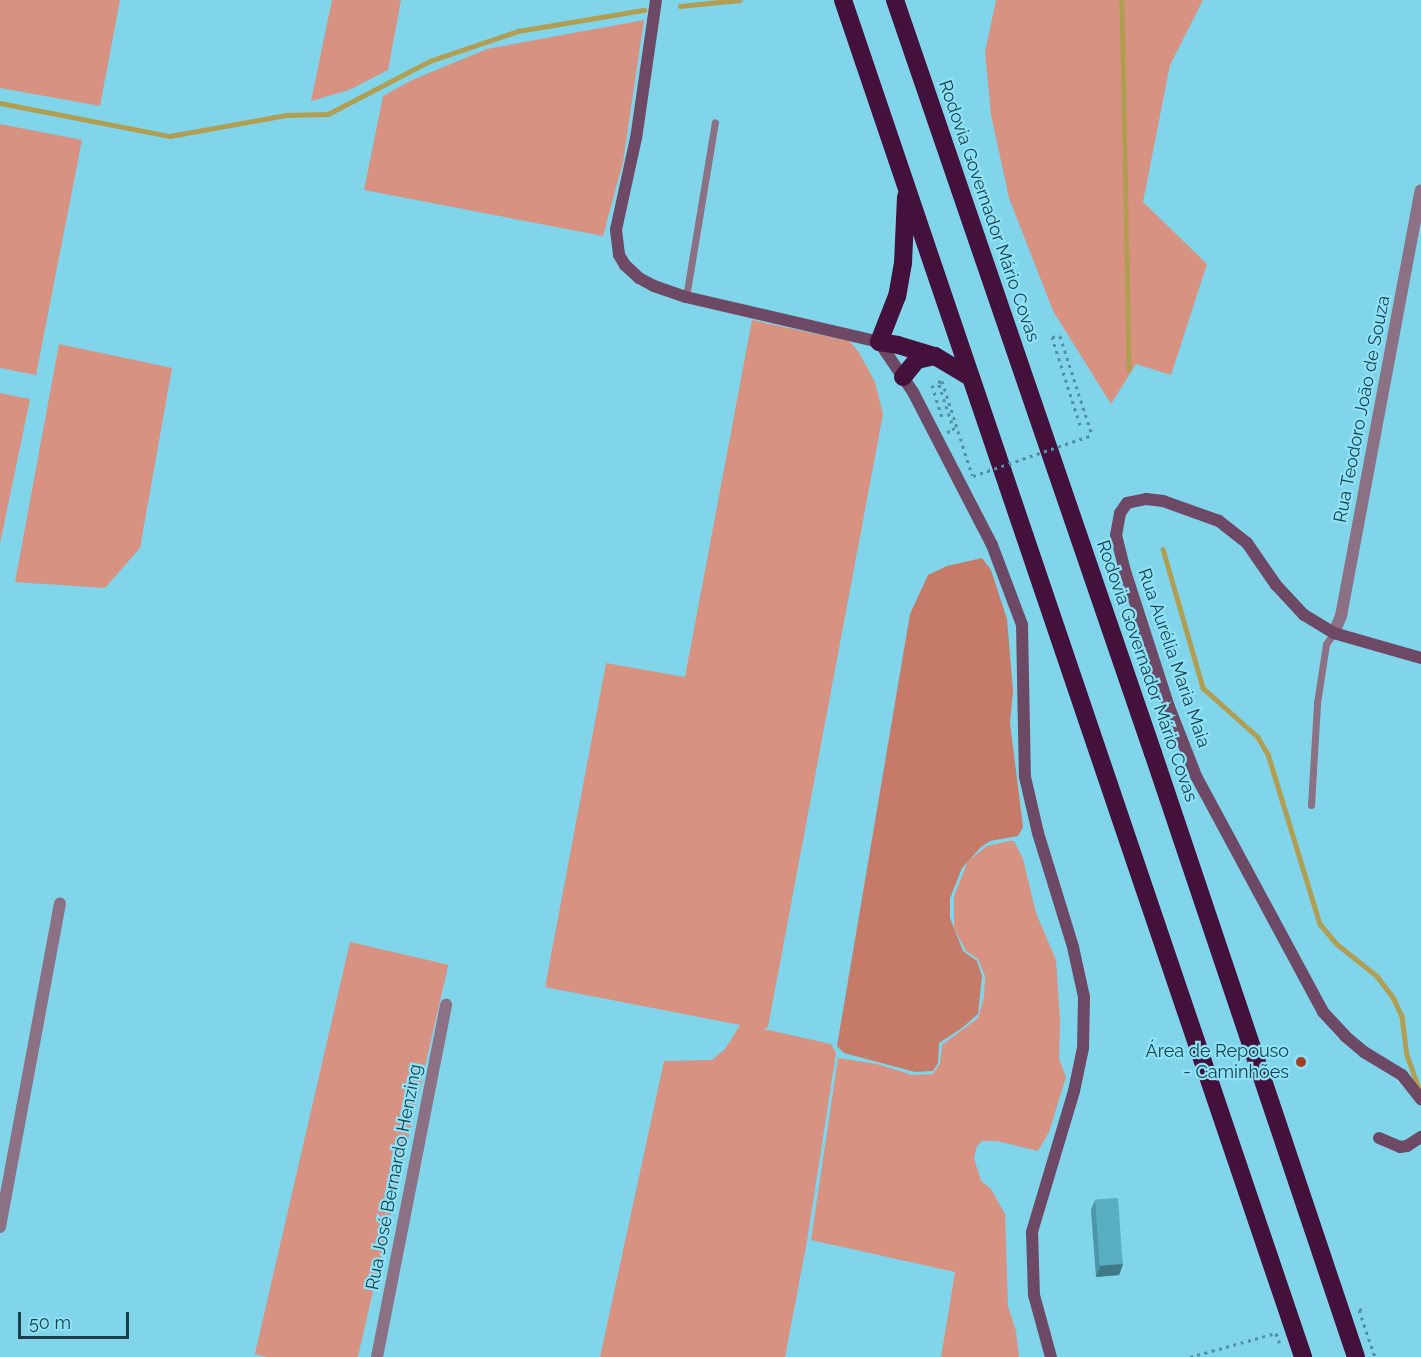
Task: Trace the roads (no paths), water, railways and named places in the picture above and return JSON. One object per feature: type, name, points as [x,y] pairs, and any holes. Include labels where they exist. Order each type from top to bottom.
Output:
[{"type":"highway","points":[[843,0],[1303,1357]]},
{"type":"highway","name":"Rodovia Governador Mário Covas","points":[[895,0],[1153,753],[1356,1357]]},
{"type":"highway","points":[[907,189],[903,263],[897,296],[879,342],[917,349],[935,356],[970,377]]},
{"type":"highway","points":[[903,377],[917,360],[935,356]]},
{"type":"street","points":[[656,0],[636,138],[620,205],[617,242],[625,265],[639,278],[686,297],[879,342],[903,377],[992,544],[1022,625],[1026,777],[1038,833],[1073,947],[1084,997],[1083,1048],[1074,1091],[1032,1232],[1034,1295],[1052,1357]]},
{"type":"street","name":"Rua Teodoro João de Souza","points":[[1334,633],[1341,616],[1421,190]]},
{"type":"street","name":"Rua Aurélia Maria Maia","points":[[1421,658],[1334,633],[1304,615],[1291,603],[1247,543],[1219,521],[1163,501],[1146,499],[1126,503],[1120,513],[1116,535],[1125,571],[1169,707],[1196,776],[1323,1012],[1345,1036],[1364,1052],[1402,1075],[1421,1099]]},
{"type":"street","points":[[0,1227],[60,904]]},
{"type":"street","name":"Rua José Bernardo Henzing","points":[[377,1357],[446,1005]]},
{"type":"street","points":[[1379,1138],[1400,1147],[1407,1146],[1421,1137]]},
{"type":"lane","points":[[686,297],[715,122]]},
{"type":"lane","points":[[1311,805],[1317,703],[1326,644],[1334,633]]},
{"type":"waterway","points":[[680,6],[740,0]]},
{"type":"waterway","points":[[1122,0],[1129,369]]},
{"type":"waterway","points":[[0,103],[170,136],[287,115],[328,114],[430,61],[518,31],[644,10]]},
{"type":"waterway","points":[[1163,549],[1203,688],[1258,737],[1268,754],[1320,924],[1337,944],[1377,976],[1393,997],[1402,1016],[1407,1055],[1419,1088]]},
{"type":"place","name":"Área de Repouso - Caminhões","points":[[1301,1062]]}]
